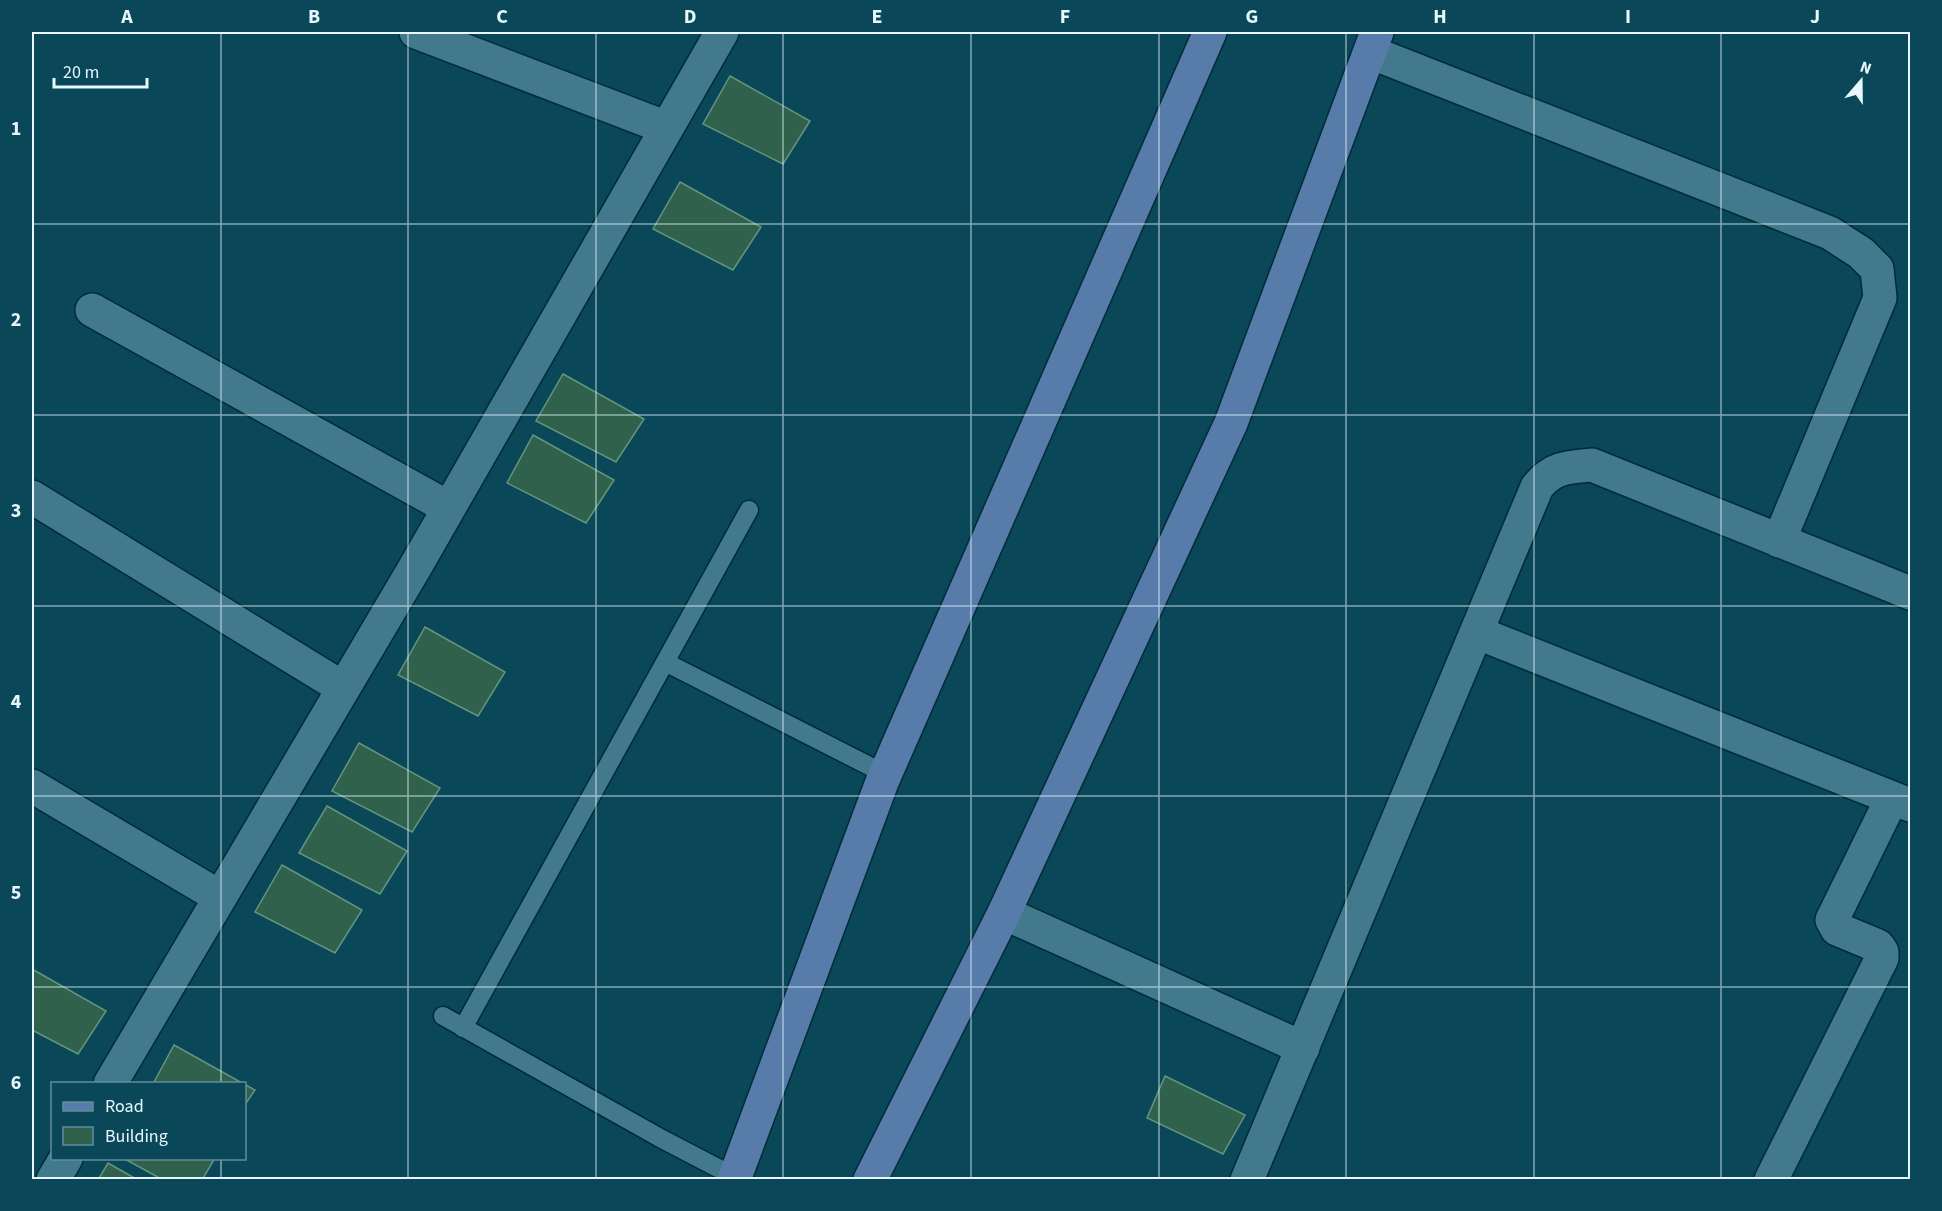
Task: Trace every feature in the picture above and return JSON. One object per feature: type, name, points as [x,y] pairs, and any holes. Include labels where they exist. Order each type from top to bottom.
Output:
[{"type":"main road","points":[[735,1178],[885,774],[1210,32]]},
{"type":"main road","points":[[870,1179],[1004,913],[1231,423],[1373,42]]},
{"type":"street","points":[[416,32],[667,128]]},
{"type":"street","points":[[111,1082],[449,508],[723,32]]},
{"type":"street","points":[[1373,42],[1830,233],[1862,253],[1877,269],[1880,298],[1779,541]]},
{"type":"street","points":[[92,310],[449,508]]},
{"type":"street","points":[[1247,1179],[1478,633],[1537,487],[1547,474],[1561,467],[1592,465],[1911,593]]},
{"type":"street","points":[[32,497],[343,688]]},
{"type":"street","points":[[1478,633],[1901,801],[1832,920],[1837,929],[1878,946],[1882,952],[1882,958],[1771,1179]]},
{"type":"street","points":[[32,786],[220,897]]},
{"type":"street","points":[[1004,913],[1303,1048]]},
{"type":"street","points":[[53,1179],[65,1160]]},
{"type":"lane","points":[[463,1028],[749,510]]},
{"type":"lane","points":[[665,662],[885,774]]},
{"type":"lane","points":[[443,1016],[735,1178]]},
{"type":"building","points":[[730,76],[810,121],[783,164],[703,124]]},
{"type":"building","points":[[680,182],[761,227],[733,270],[653,229]]},
{"type":"building","points":[[563,374],[644,419],[616,462],[536,421]]},
{"type":"building","points":[[533,435],[614,480],[586,523],[507,483]]},
{"type":"building","points":[[425,627],[505,672],[478,716],[398,675]]},
{"type":"building","points":[[359,743],[440,788],[412,832],[332,791]]},
{"type":"building","points":[[327,806],[407,851],[380,894],[299,853]]},
{"type":"building","points":[[282,865],[362,910],[335,953],[255,912]]},
{"type":"building","points":[[32,969],[106,1011],[78,1054],[32,1030]]},
{"type":"building","points":[[174,1045],[240,1082],[154,1082]]},
{"type":"building","points":[[1165,1076],[1245,1115],[1223,1154],[1147,1118]]},
{"type":"building","points":[[246,1085],[255,1090],[246,1103]]},
{"type":"building","points":[[127,1160],[214,1160],[202,1180],[163,1180]]},
{"type":"building","points":[[108,1163],[138,1180],[98,1180]]}]
